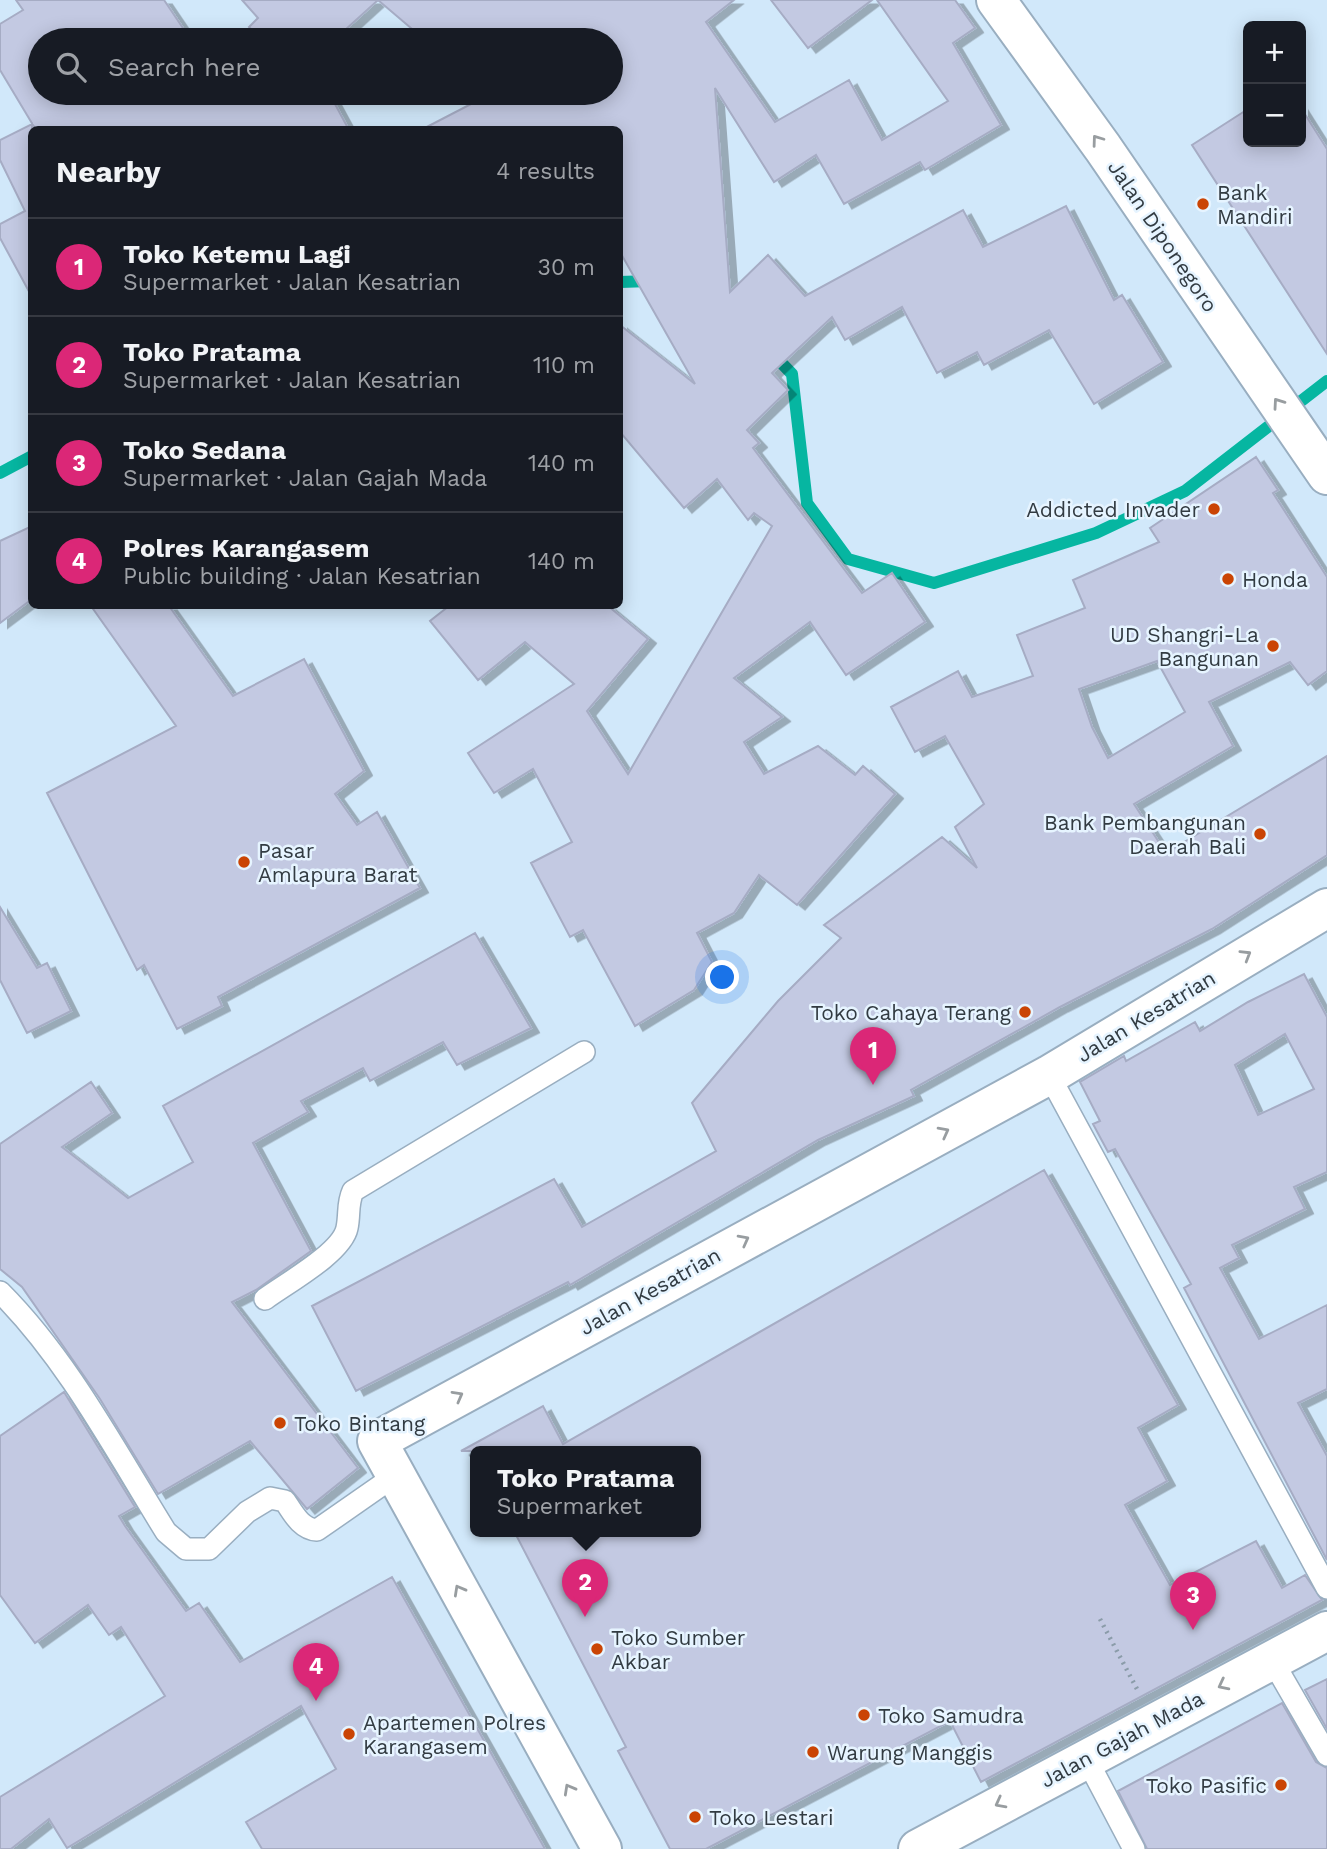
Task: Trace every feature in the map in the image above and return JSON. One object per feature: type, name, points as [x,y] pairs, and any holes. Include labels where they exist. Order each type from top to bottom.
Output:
[{"type":"street","name":"Jalan Diponegoro","points":[[996,0],[1318,461]]},
{"type":"street","name":"Jalan Kesatrian","points":[[602,1849],[377,1441],[1049,1075],[1327,908]]},
{"type":"street","name":"Jalan Gajah Mada","points":[[918,1849],[1327,1631]]},
{"type":"lane","points":[[265,1299],[333,1250],[347,1229],[347,1203],[354,1191],[584,1052]]},
{"type":"lane","points":[[1049,1075],[1327,1588]]},
{"type":"lane","points":[[0,1292],[25,1317],[51,1352],[166,1532],[186,1549],[209,1549],[247,1512],[270,1498],[285,1501],[302,1524],[309,1530],[317,1530],[396,1475]]},
{"type":"lane","points":[[1272,1660],[1327,1755]]},
{"type":"lane","points":[[1086,1758],[1134,1849]]},
{"type":"path","points":[[1100,1619],[1121,1660]]},
{"type":"building","points":[[16,0],[164,0],[183,28],[28,28],[28,105],[335,105],[347,126],[34,126],[0,70],[0,24],[23,10]]},
{"type":"building","points":[[242,0],[378,0],[347,28],[250,28],[258,18]]},
{"type":"building","points":[[378,0],[734,0],[706,22],[775,122],[849,80],[882,140],[948,101],[877,0],[955,0],[975,28],[953,43],[1001,125],[925,170],[920,162],[844,204],[816,155],[774,182],[715,88],[730,292],[768,255],[805,296],[963,210],[983,247],[1066,206],[1114,300],[1122,295],[1163,362],[1094,404],[1049,330],[984,365],[977,352],[937,373],[902,307],[845,340],[832,317],[772,373],[788,390],[747,430],[759,443],[753,448],[862,593],[892,573],[925,622],[846,675],[810,622],[734,678],[782,717],[744,742],[764,774],[818,746],[855,775],[863,766],[895,794],[797,905],[759,875],[734,913],[697,933],[712,962],[694,990],[635,1026],[583,930],[570,937],[531,863],[572,842],[533,769],[494,793],[468,753],[574,684],[525,642],[478,680],[430,621],[445,609],[612,609],[648,639],[587,711],[628,774],[772,526],[754,513],[748,520],[717,479],[684,508],[623,436],[623,327],[695,384],[623,257],[623,126],[429,126],[469,105],[623,105],[623,28],[411,28]]},
{"type":"building","points":[[771,0],[872,0],[808,48]]},
{"type":"building","points":[[1243,112],[1243,147],[1306,147],[1306,116],[1327,149],[1327,354],[1192,145]]},
{"type":"building","points":[[28,126],[28,290],[0,238],[0,224],[25,211],[0,160],[0,140]]},
{"type":"building","points":[[1256,457],[1278,490],[1273,493],[1327,577],[1327,671],[1308,685],[1290,662],[1209,702],[1233,746],[1134,804],[1166,853],[1327,756],[1327,855],[1212,929],[1060,1007],[911,1090],[914,1096],[818,1140],[570,1285],[568,1282],[356,1391],[312,1306],[554,1179],[582,1227],[716,1151],[692,1103],[778,1001],[841,938],[824,925],[942,837],[977,868],[955,827],[984,804],[945,736],[915,752],[891,707],[958,671],[972,697],[1033,676],[1017,635],[1085,608],[1073,580],[1159,542],[1150,528]],"holes":[[[1157,661],[1185,712],[1108,758],[1092,727],[1079,689]]]},
{"type":"building","points":[[28,528],[28,602],[0,623],[0,541]]},
{"type":"building","name":"Pasar Amlapura Barat","points":[[93,609],[171,609],[233,696],[304,659],[364,771],[335,794],[357,825],[377,812],[420,888],[218,997],[222,1006],[177,1029],[144,965],[137,970],[47,793],[176,726]]},
{"type":"building","points":[[0,907],[37,968],[47,963],[71,1011],[27,1033],[0,980]]},
{"type":"building","points":[[475,933],[531,1028],[457,1065],[443,1042],[370,1081],[363,1068],[301,1101],[308,1112],[253,1143],[311,1251],[256,1290],[232,1302],[358,1468],[307,1509],[250,1441],[158,1494],[100,1399],[22,1287],[0,1269],[0,1144],[91,1082],[112,1113],[62,1147],[128,1198],[193,1162],[163,1106]]},
{"type":"building","points":[[1304,974],[1327,1017],[1327,1172],[1294,1187],[1305,1209],[1232,1245],[1239,1258],[1220,1268],[1259,1339],[1327,1305],[1327,1389],[1298,1403],[1327,1456],[1327,1560],[1184,1288],[1191,1284],[1115,1149],[1108,1152],[1093,1124],[1100,1121],[1080,1082],[1124,1056],[1126,1061],[1195,1022],[1200,1031],[1248,1002]],"holes":[[[1285,1034],[1314,1089],[1258,1115],[1235,1065]]]},
{"type":"building","points":[[1044,1170],[1178,1405],[1138,1428],[1167,1481],[1125,1505],[1170,1585],[1256,1541],[1282,1588],[1305,1575],[1322,1600],[981,1782],[950,1721],[706,1849],[670,1849],[618,1751],[626,1747],[517,1537],[701,1537],[701,1446],[470,1446],[543,1406],[563,1444]]},
{"type":"building","points":[[64,1392],[135,1507],[119,1516],[125,1526],[186,1611],[199,1603],[240,1662],[392,1577],[545,1849],[262,1849],[246,1822],[336,1769],[301,1706],[67,1848],[49,1819],[11,1849],[0,1849],[0,1797],[165,1696],[121,1627],[109,1635],[88,1605],[35,1643],[0,1595],[0,1436]]},
{"type":"building","points":[[1327,1679],[1327,1729],[1305,1690]]},
{"type":"building","points":[[1282,1703],[1316,1762],[1327,1768],[1327,1849],[1147,1849],[1118,1791]]},
{"type":"waterway","points":[[623,282],[650,281]]},
{"type":"waterway","points":[[771,352],[792,374],[807,503],[848,559],[934,583],[1096,533],[1185,491],[1327,381]]},
{"type":"waterway","points":[[0,473],[28,458]]},
{"type":"place","name":"Bank Mandiri","points":[[1203,204]]},
{"type":"place","name":"Addicted Invader","points":[[1214,509]]},
{"type":"place","name":"Honda","points":[[1228,579]]},
{"type":"place","name":"UD Shangri-La Bangunan","points":[[1273,646]]},
{"type":"place","name":"Bank Pembangunan Daerah Bali","points":[[1260,834]]},
{"type":"place","name":"Pasar Amlapura Barat","points":[[244,862]]},
{"type":"place","name":"Toko Cahaya Terang","points":[[1025,1012]]},
{"type":"place","name":"Toko Ketemu Lagi","points":[[873,1085]]},
{"type":"place","name":"Toko Bintang","points":[[280,1423]]},
{"type":"place","name":"Toko Pratama","points":[[585,1617]]},
{"type":"place","name":"Toko Sedana","points":[[1193,1630]]},
{"type":"place","name":"Toko Sumber Akbar","points":[[597,1649]]},
{"type":"place","name":"Polres Karangasem","points":[[316,1701]]},
{"type":"place","name":"Toko Samudra","points":[[864,1715]]},
{"type":"place","name":"Apartemen Polres Karangasem","points":[[349,1734]]},
{"type":"place","name":"Warung Manggis","points":[[813,1752]]},
{"type":"place","name":"Toko Pasific","points":[[1281,1785]]},
{"type":"place","name":"Toko Lestari","points":[[695,1817]]}]
